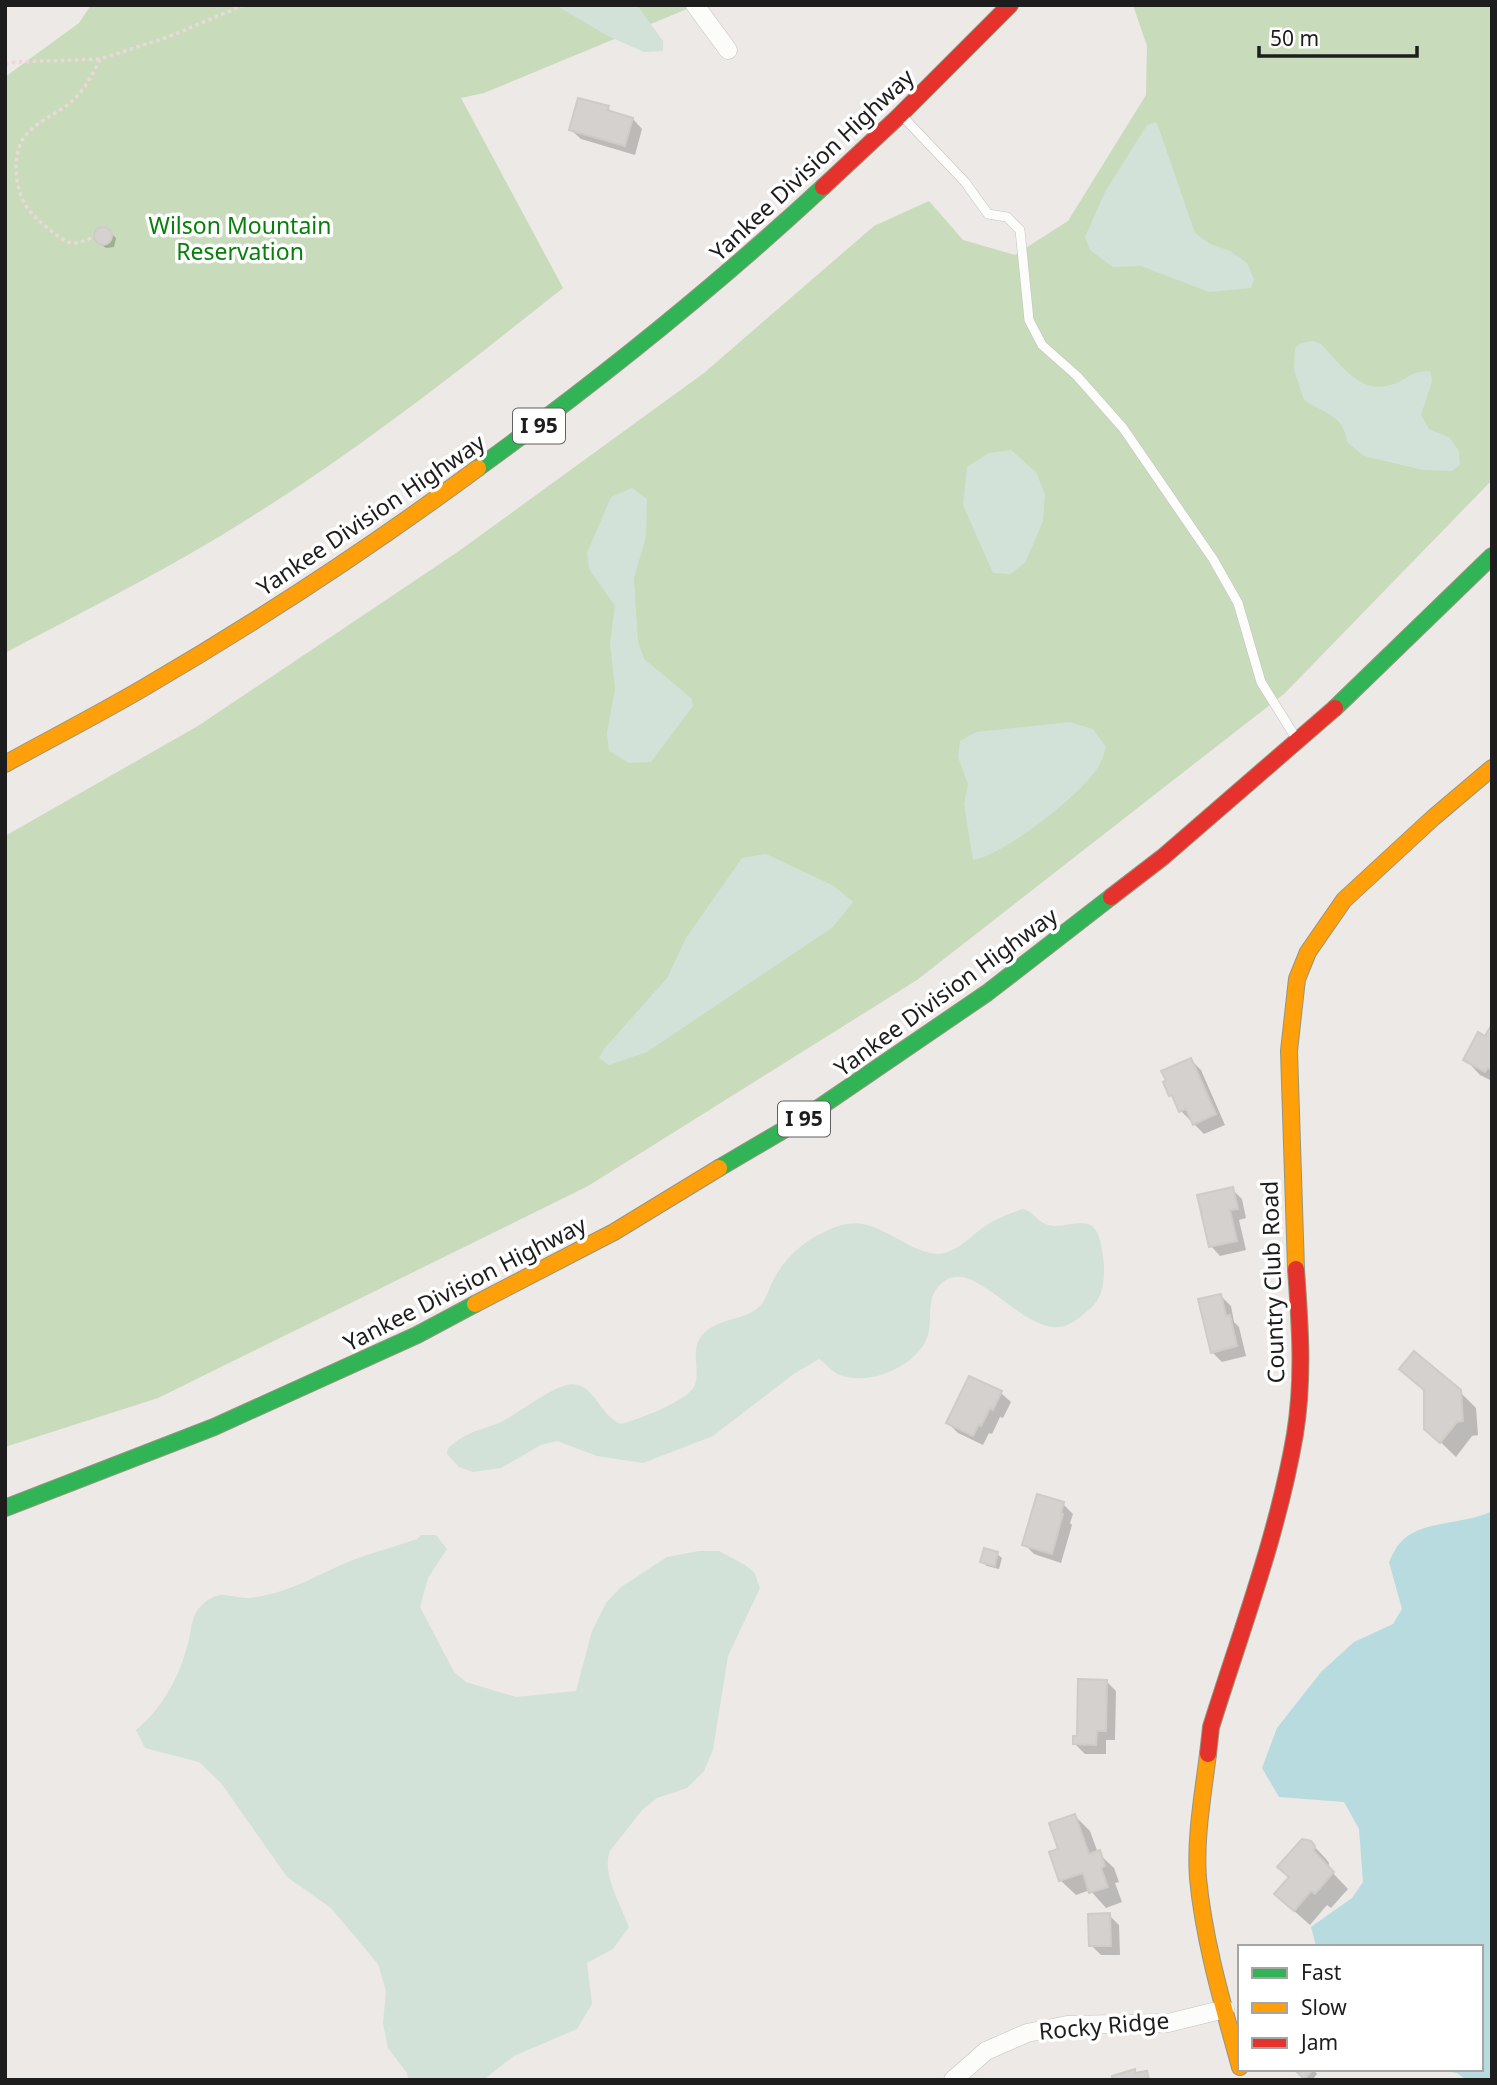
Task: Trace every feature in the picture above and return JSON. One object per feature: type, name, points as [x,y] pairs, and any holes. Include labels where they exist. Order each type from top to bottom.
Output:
[{"type":"main road","name":"Yankee Division Highway","points":[[5,764],[107,709],[334,570],[459,485],[582,393],[692,304],[799,212],[902,116],[1010,5]]},
{"type":"main road","name":"Yankee Division Highway","points":[[5,1508],[178,1443],[334,1375],[499,1295],[702,1182],[836,1098],[964,1011],[1109,901],[1298,742],[1415,633],[1492,556]]},
{"type":"main road","name":"Country Club Road","points":[[1238,2060],[1207,1943],[1198,1876],[1199,1833],[1210,1727],[1274,1527],[1295,1433],[1303,1351],[1295,1252],[1289,1051],[1297,979],[1308,952],[1344,900],[1492,768]]},
{"type":"street","points":[[695,5],[728,50]]},
{"type":"street","name":"Rocky Ridge","points":[[953,2080],[986,2050],[1027,2033],[1067,2025],[1168,2023],[1226,2009]]},
{"type":"lane","points":[[902,116],[965,183],[988,214],[1007,217],[1020,230],[1029,320],[1042,345],[1077,376],[1123,428],[1213,559],[1238,603],[1261,682],[1298,742]]},
{"type":"path","points":[[5,64],[100,59],[168,37],[244,5]]},
{"type":"path","points":[[91,238],[73,244],[65,242],[35,218],[25,204],[18,183],[16,161],[23,139],[42,122],[68,105],[88,85],[100,59]]},
{"type":"green space","name":"Wilson Mountain Reservation","points":[[91,5],[684,5],[687,9],[484,93],[461,98],[563,288],[410,407],[292,491],[191,553],[5,653],[5,77],[79,23]]},
{"type":"green space","points":[[1133,5],[1492,5],[1492,480],[1285,693],[917,980],[588,1186],[158,1398],[5,1447],[5,836],[198,726],[459,551],[704,373],[874,226],[929,201],[963,240],[1015,255],[1068,221],[1146,95],[1147,46]]},
{"type":"shaded area","points":[[555,5],[637,5],[663,41],[663,51],[644,52],[610,37]]},
{"type":"shaded area","points":[[1155,122],[1195,233],[1247,263],[1254,279],[1251,288],[1209,292],[1141,266],[1113,267],[1090,250],[1085,237],[1105,192],[1147,125]]},
{"type":"shaded area","points":[[1313,341],[1321,344],[1353,377],[1372,386],[1394,384],[1414,374],[1430,371],[1432,381],[1421,415],[1429,429],[1449,437],[1459,451],[1460,465],[1452,471],[1423,470],[1364,456],[1347,442],[1338,421],[1304,400],[1294,370],[1295,348],[1301,343]]},
{"type":"shaded area","points":[[1011,450],[1036,472],[1045,494],[1043,521],[1025,563],[1010,574],[993,573],[963,505],[967,467],[989,453]]},
{"type":"shaded area","points":[[632,488],[647,499],[646,537],[634,578],[638,641],[644,659],[691,698],[693,706],[651,762],[629,763],[609,751],[607,733],[615,689],[610,644],[615,606],[589,569],[587,553],[611,497]]},
{"type":"shaded area","points":[[1070,722],[1093,729],[1106,747],[1098,767],[1076,793],[1041,822],[987,856],[973,860],[964,804],[968,784],[958,757],[960,741],[976,732]]},
{"type":"shaded area","points":[[766,854],[834,886],[853,902],[833,927],[647,1052],[609,1065],[599,1058],[667,978],[686,938],[742,858]]},
{"type":"shaded area","points":[[1022,1209],[1048,1225],[1090,1225],[1099,1237],[1104,1264],[1101,1293],[1091,1308],[1068,1325],[1045,1325],[1030,1319],[985,1288],[971,1280],[958,1277],[946,1280],[934,1293],[927,1338],[913,1358],[902,1365],[878,1376],[852,1378],[837,1374],[819,1359],[795,1373],[713,1436],[643,1463],[597,1456],[557,1441],[541,1445],[501,1468],[473,1472],[459,1467],[447,1454],[448,1448],[463,1437],[501,1422],[560,1387],[578,1385],[584,1388],[608,1415],[621,1424],[673,1403],[695,1385],[697,1343],[706,1331],[747,1314],[761,1305],[786,1261],[806,1242],[826,1231],[851,1223],[871,1226],[919,1250],[939,1254],[952,1250],[988,1224]]},
{"type":"shaded area","points":[[421,1535],[436,1535],[447,1549],[428,1578],[420,1607],[454,1672],[466,1682],[516,1697],[576,1691],[592,1631],[606,1603],[621,1587],[667,1557],[699,1551],[719,1551],[754,1572],[760,1588],[728,1656],[713,1750],[704,1771],[687,1788],[657,1798],[643,1809],[610,1851],[610,1879],[629,1927],[613,1949],[587,1963],[592,2004],[577,2029],[514,2056],[483,2080],[408,2080],[407,2073],[388,2048],[383,2023],[386,1991],[378,1964],[331,1908],[287,1877],[221,1783],[199,1762],[145,1748],[136,1730],[155,1711],[170,1689],[186,1652],[194,1617],[198,1609],[209,1600],[220,1595],[251,1598],[277,1592],[350,1561],[417,1539]]},
{"type":"water","points":[[1492,1511],[1492,2080],[1466,2080],[1457,2073],[1444,2071],[1483,2071],[1483,1945],[1316,1945],[1311,1927],[1352,1898],[1363,1882],[1359,1829],[1344,1802],[1279,1797],[1262,1768],[1277,1728],[1321,1672],[1354,1642],[1393,1624],[1402,1609],[1389,1562],[1400,1543],[1408,1536],[1430,1526]]},
{"type":"building","points":[[578,98],[609,106],[607,110],[633,118],[625,146],[569,130]]},
{"type":"building","points":[[99,227],[107,227],[112,236],[110,243],[99,245],[94,240],[94,232]]},
{"type":"building","points":[[1492,1024],[1492,1070],[1488,1068],[1485,1072],[1463,1060],[1478,1032],[1485,1036]]},
{"type":"building","points":[[1191,1058],[1216,1114],[1193,1125],[1186,1109],[1179,1112],[1172,1095],[1169,1096],[1161,1071]]},
{"type":"building","points":[[1233,1187],[1238,1209],[1230,1210],[1237,1241],[1209,1247],[1197,1195]]},
{"type":"building","points":[[1221,1294],[1226,1316],[1230,1315],[1237,1346],[1211,1353],[1198,1299]]},
{"type":"building","points":[[1414,1351],[1461,1390],[1463,1421],[1457,1422],[1440,1443],[1424,1429],[1424,1390],[1399,1369]]},
{"type":"building","points":[[969,1376],[1002,1391],[993,1410],[990,1408],[973,1436],[946,1423]]},
{"type":"building","points":[[1037,1494],[1064,1502],[1052,1554],[1022,1545]]},
{"type":"building","points":[[984,1548],[998,1552],[995,1566],[980,1562]]},
{"type":"building","points":[[1078,1679],[1107,1680],[1106,1731],[1097,1731],[1096,1745],[1073,1744],[1073,1736],[1077,1736]]},
{"type":"building","points":[[1075,1814],[1089,1854],[1100,1850],[1105,1866],[1101,1868],[1108,1887],[1089,1893],[1083,1873],[1059,1881],[1049,1852],[1058,1849],[1049,1823]]},
{"type":"building","points":[[1302,1839],[1311,1841],[1315,1846],[1314,1851],[1334,1872],[1315,1894],[1311,1891],[1294,1911],[1274,1894],[1289,1877],[1277,1867]]},
{"type":"building","points":[[1110,1913],[1111,1946],[1089,1946],[1088,1914]]},
{"type":"building","points":[[1135,2069],[1135,2073],[1147,2071],[1149,2080],[1113,2080],[1112,2076]]},
{"type":"building","points":[[1298,2071],[1312,2071],[1304,2079]]},
{"type":"traffic: fast","points":[[478,468],[655,333],[823,187]]},
{"type":"traffic: fast","points":[[1335,708],[1492,556]]},
{"type":"traffic: fast","points":[[719,1168],[804,1118],[987,993],[1111,897]]},
{"type":"traffic: fast","points":[[5,1508],[214,1427],[417,1335],[475,1304]]},
{"type":"traffic: slow","points":[[5,764],[128,697],[230,636],[356,554],[478,468]]},
{"type":"traffic: slow","points":[[1296,1269],[1289,1051],[1297,979],[1308,952],[1344,900],[1492,768]]},
{"type":"traffic: slow","points":[[475,1304],[614,1232],[719,1168]]},
{"type":"traffic: slow","points":[[1208,1754],[1199,1832],[1198,1878],[1209,1950],[1238,2060]]},
{"type":"traffic: jam","points":[[823,187],[898,117],[1010,5]]},
{"type":"traffic: jam","points":[[1111,897],[1163,857],[1335,708]]},
{"type":"traffic: jam","points":[[1208,1754],[1211,1727],[1269,1545],[1295,1434],[1300,1372],[1296,1269]]}]
